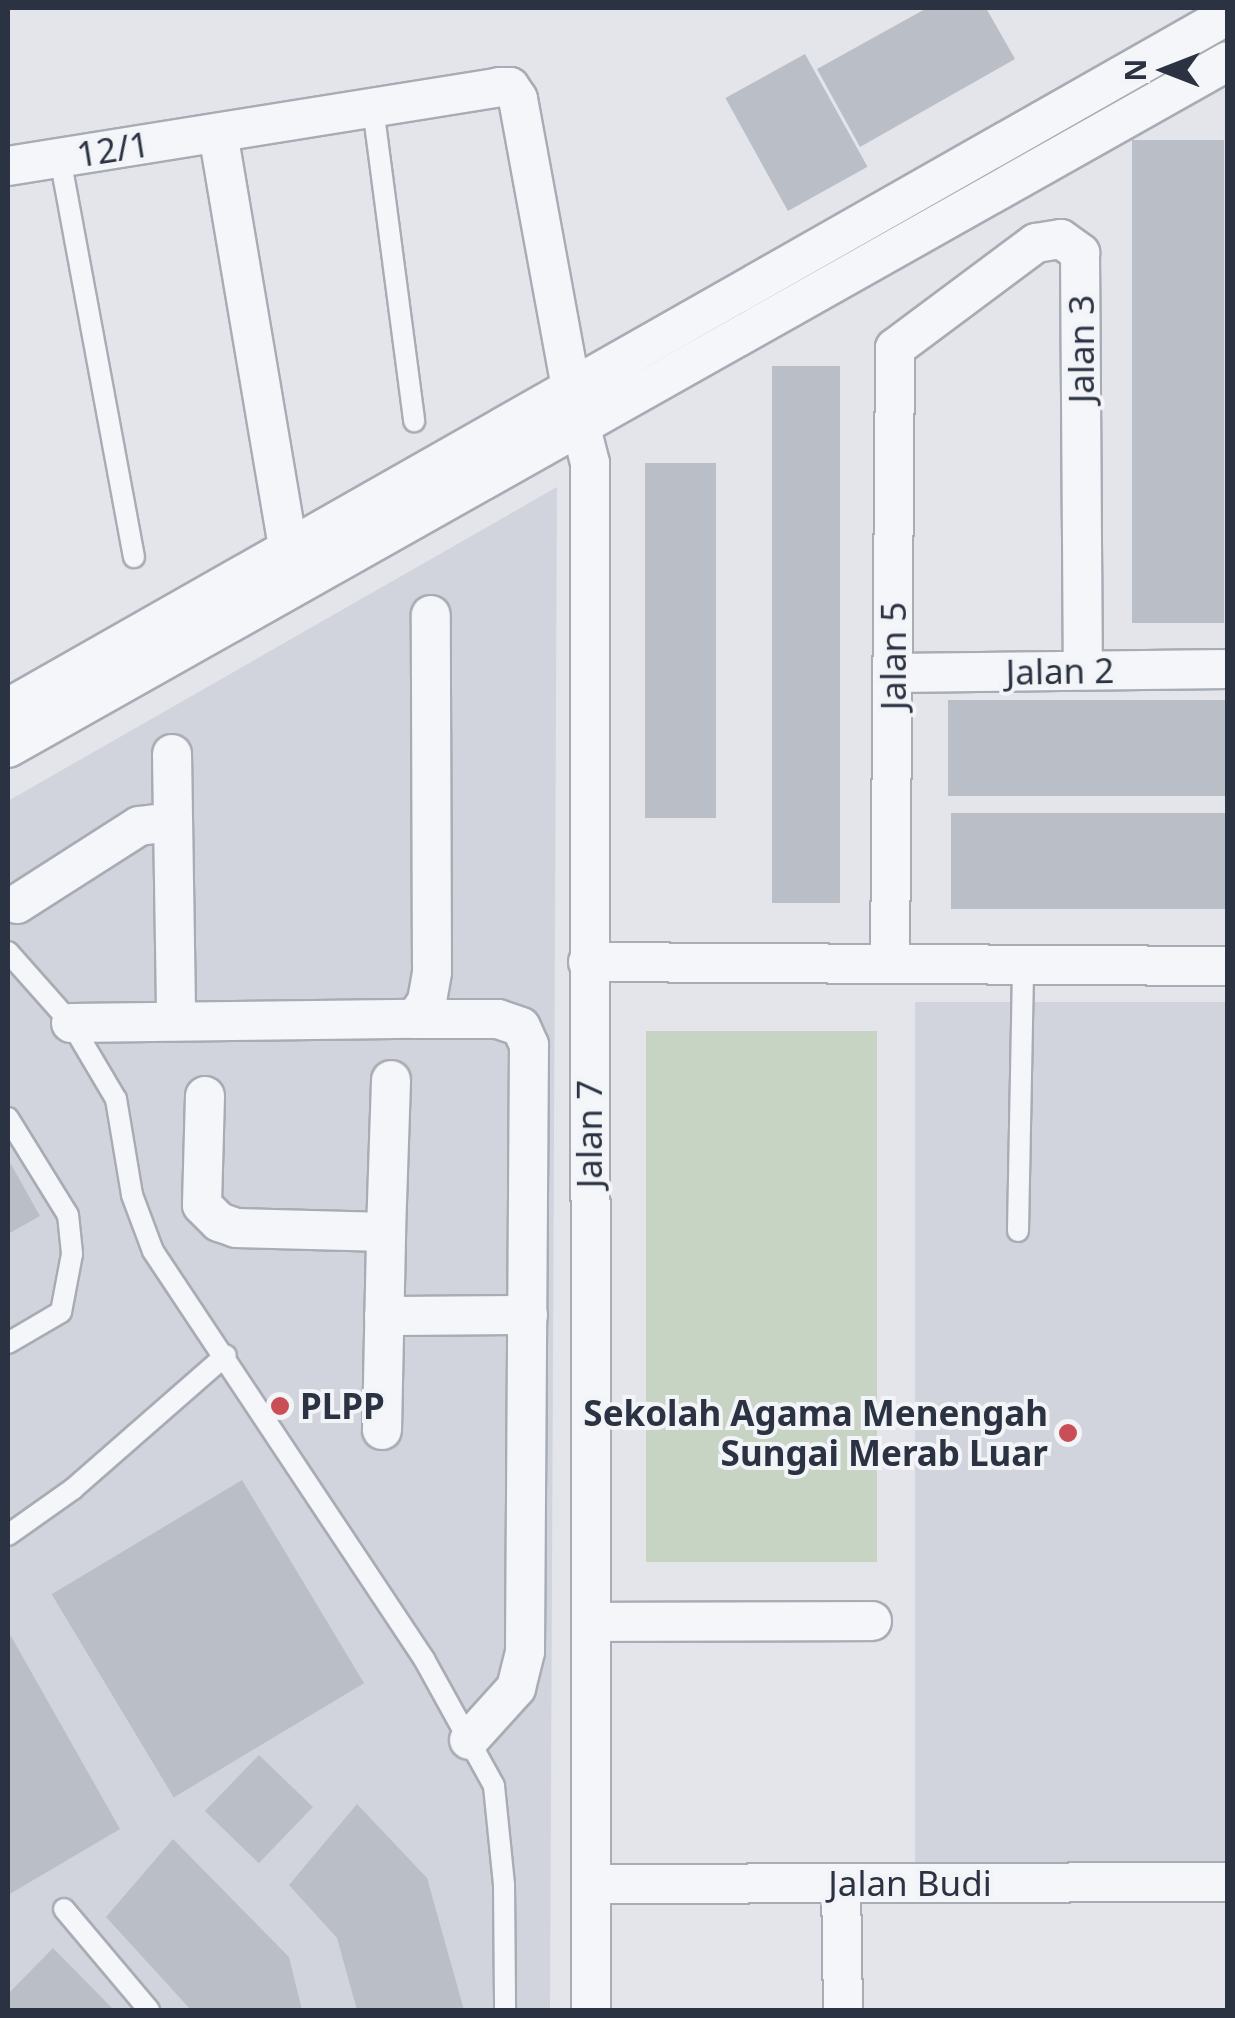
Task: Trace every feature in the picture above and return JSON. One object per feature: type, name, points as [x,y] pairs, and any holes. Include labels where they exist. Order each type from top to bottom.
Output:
[{"type":"street","points":[[12,719],[288,549],[1228,15]]},
{"type":"street","points":[[12,719],[581,426],[1228,61]]},
{"type":"street","name":"Jalan 7","points":[[373,108],[510,88],[518,99],[571,388],[590,463],[591,2010]]},
{"type":"street","name":"12/1","points":[[8,166],[373,108]]},
{"type":"street","points":[[218,133],[288,549]]},
{"type":"street","name":"Jalan 3","points":[[895,348],[1036,243],[1062,239],[1080,253],[1083,670]]},
{"type":"street","name":"Jalan 5","points":[[890,964],[895,348]]},
{"type":"street","points":[[415,1018],[427,1001],[432,972],[432,615]]},
{"type":"street","name":"Jalan 2","points":[[892,673],[1228,669]]},
{"type":"street","points":[[172,754],[176,1019]]},
{"type":"street","points":[[16,904],[139,826],[173,822]]},
{"type":"street","points":[[588,962],[1228,966]]},
{"type":"street","points":[[71,1023],[498,1018],[522,1027],[529,1045],[525,1652],[516,1688],[469,1740]]},
{"type":"street","points":[[382,1430],[391,1080]]},
{"type":"street","points":[[205,1096],[202,1204],[219,1222],[236,1228],[386,1232]]},
{"type":"street","points":[[384,1316],[528,1315]]},
{"type":"street","points":[[593,1622],[872,1621]]},
{"type":"street","name":"Jalan Budi","points":[[592,1884],[1228,1882]]},
{"type":"street","points":[[841,1883],[843,2010]]},
{"type":"lane","points":[[373,108],[414,421]]},
{"type":"lane","points":[[60,158],[134,557]]},
{"type":"lane","points":[[8,952],[71,1023],[116,1098],[132,1195],[153,1251],[226,1355],[424,1659],[494,1786],[504,1886],[505,2010]]},
{"type":"lane","points":[[1018,1231],[1023,965]]},
{"type":"lane","points":[[8,1118],[68,1215],[72,1254],[61,1312],[8,1343]]},
{"type":"lane","points":[[10,1527],[73,1489],[226,1355]]},
{"type":"lane","points":[[64,1908],[149,2010]]},
{"type":"shaded area","name":"PLPP","points":[[557,487],[550,2010],[8,2010],[8,801]]},
{"type":"shaded area","name":"Sekolah Agama Menengah Sungai Merab Luar","points":[[915,1002],[1227,1002],[1227,1870],[915,1870]]},
{"type":"green space","points":[[646,1031],[877,1031],[877,1562],[646,1562]]},
{"type":"building","points":[[927,8],[986,8],[1015,59],[860,147],[817,69]]},
{"type":"building","points":[[805,54],[868,167],[788,211],[725,98]]},
{"type":"building","points":[[1132,140],[1224,140],[1224,623],[1132,623]]},
{"type":"building","points":[[772,366],[840,366],[840,903],[772,903]]},
{"type":"building","points":[[645,463],[716,463],[716,818],[645,818]]},
{"type":"building","points":[[948,700],[1228,700],[1228,796],[948,796]]},
{"type":"building","points":[[951,813],[1228,813],[1228,909],[951,909]]},
{"type":"building","points":[[8,1159],[40,1216],[8,1234]]},
{"type":"building","points":[[242,1480],[364,1683],[174,1797],[52,1594]]},
{"type":"building","points":[[8,1631],[120,1829],[8,1895]]},
{"type":"building","points":[[259,1755],[313,1807],[259,1863],[205,1811]]},
{"type":"building","points":[[357,1804],[427,1878],[464,2010],[357,2010],[337,1938],[289,1885]]},
{"type":"building","points":[[173,1839],[289,1957],[302,2010],[191,2010],[106,1917]]},
{"type":"building","points":[[53,1948],[114,2010],[8,2010],[8,1994]]},
{"type":"place","name":"PLPP","points":[[280,1406]]},
{"type":"place","name":"Sekolah Agama Menengah Sungai Merab Luar","points":[[1068,1433]]}]
